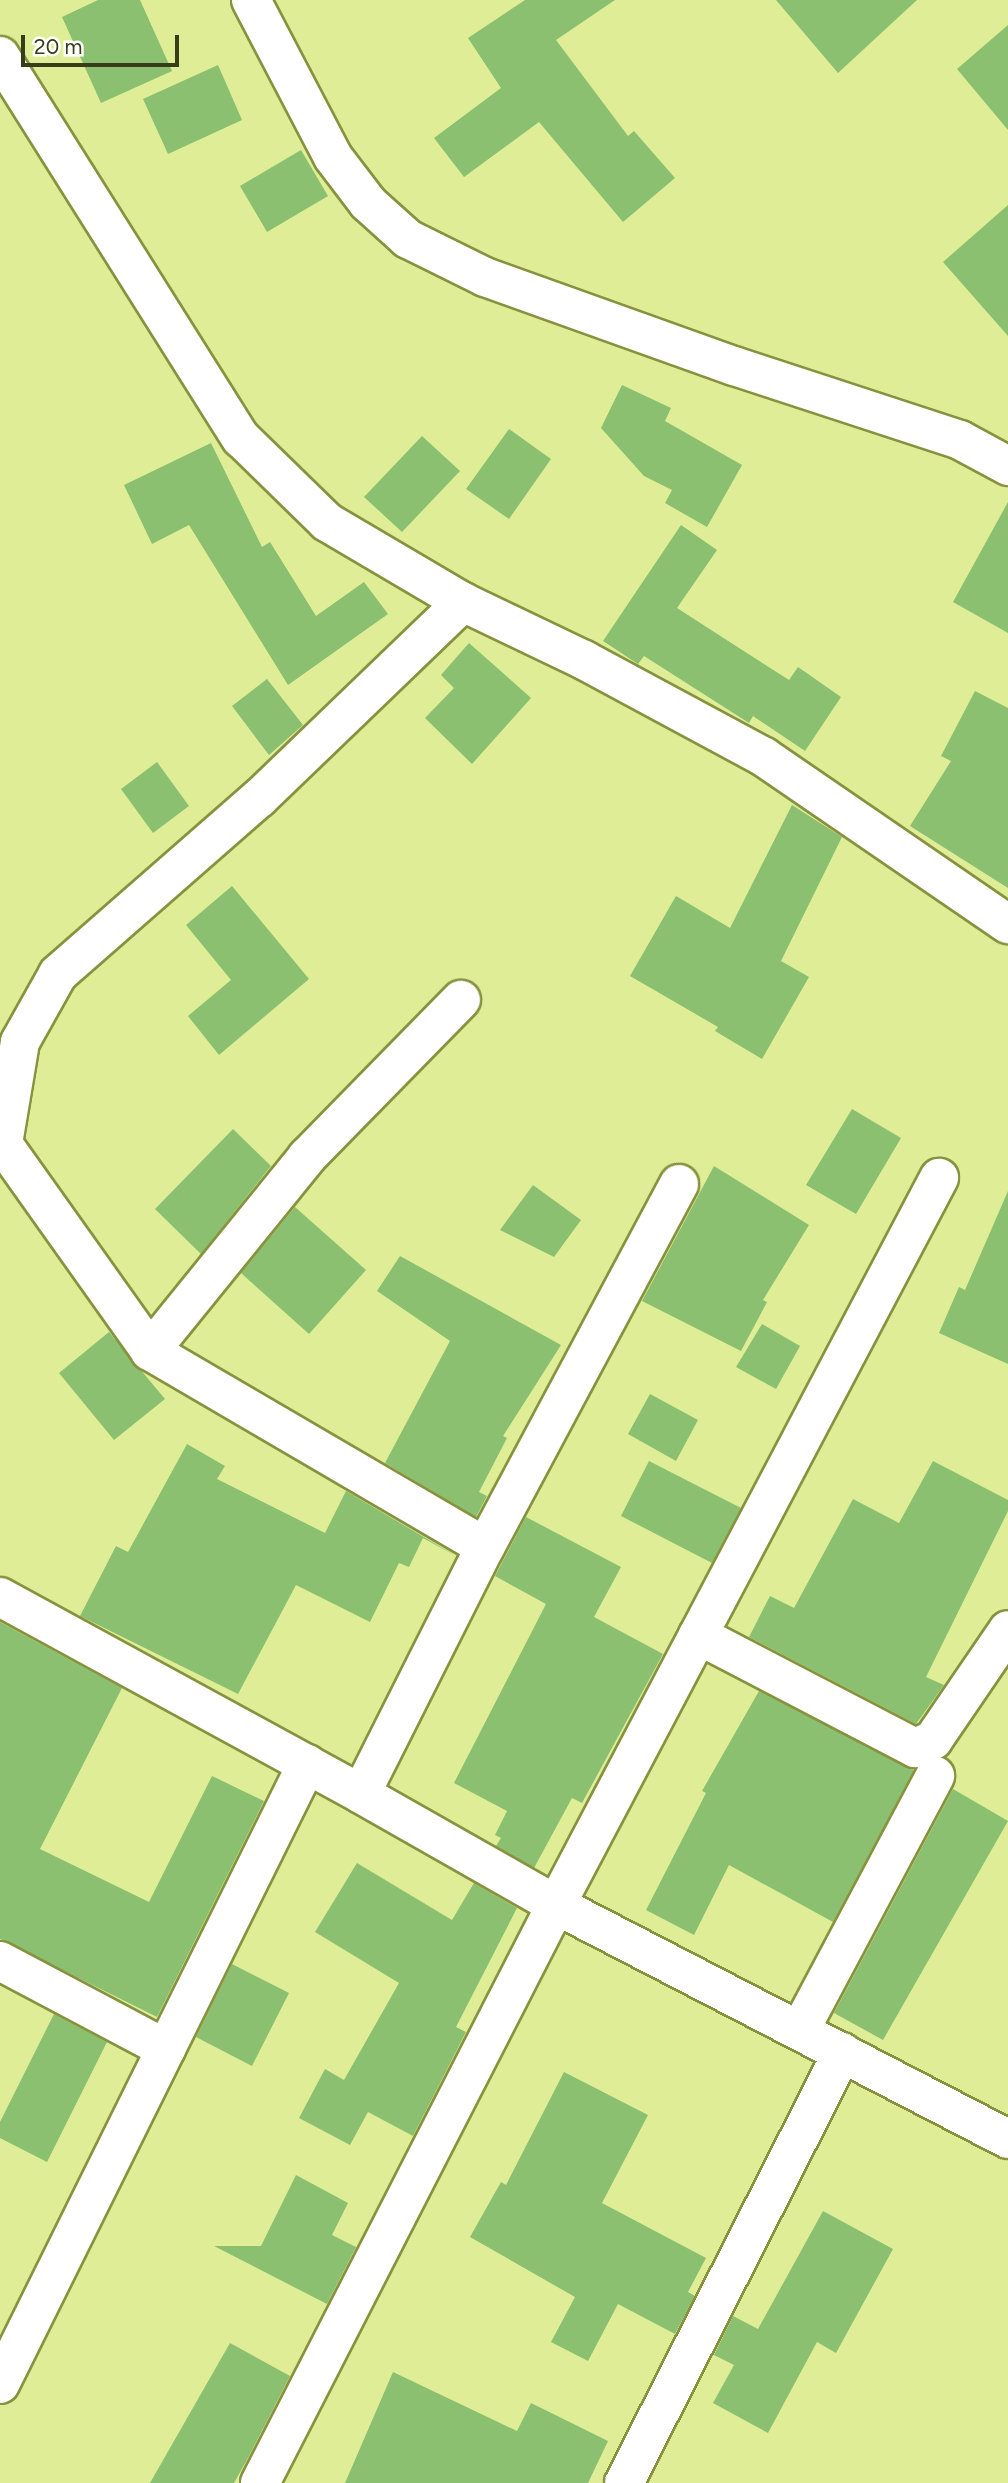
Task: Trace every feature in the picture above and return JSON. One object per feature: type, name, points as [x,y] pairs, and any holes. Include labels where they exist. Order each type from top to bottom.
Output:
[{"type":"street","points":[[251,0],[333,157],[368,203],[408,239],[485,277],[734,366],[960,440],[1008,466]]},
{"type":"street","points":[[0,56],[241,438],[327,522],[463,602],[584,660],[764,757],[1008,924]]},
{"type":"street","points":[[463,602],[260,798],[58,974],[20,1042],[3,1144],[150,1352],[485,1547]]},
{"type":"street","points":[[150,1352],[307,1157],[461,1000]]},
{"type":"street","points":[[260,2483],[556,1905],[939,1178]]},
{"type":"street","points":[[361,1794],[485,1547],[679,1184]]},
{"type":"street","points":[[0,1597],[307,1764],[556,1905],[1008,2139]]},
{"type":"street","points":[[698,1635],[915,1748],[933,1740],[1008,1630]]},
{"type":"street","points":[[0,2384],[307,1764]]},
{"type":"street","points":[[800,2030],[935,1776]]},
{"type":"street","points":[[0,1961],[166,2049]]},
{"type":"street","points":[[624,2483],[843,2052]]},
{"type":"building","points":[[98,0],[140,0],[172,71],[101,103],[62,17]]},
{"type":"building","points":[[525,0],[615,0],[556,40],[628,136],[634,131],[675,178],[623,222],[539,122],[464,177],[434,138],[501,88],[468,38]]},
{"type":"building","points":[[776,0],[917,0],[838,73]]},
{"type":"building","points":[[1008,25],[1008,130],[957,69]]},
{"type":"building","points":[[218,65],[242,120],[168,154],[143,99]]},
{"type":"building","points":[[301,150],[328,196],[267,232],[240,186]]},
{"type":"building","points":[[1008,205],[1008,336],[943,262]]},
{"type":"building","points":[[622,385],[671,408],[665,421],[742,465],[707,527],[665,503],[672,490],[644,476],[601,428]]},
{"type":"building","points":[[509,429],[551,459],[509,519],[466,489]]},
{"type":"building","points":[[422,436],[460,471],[402,532],[364,497]]},
{"type":"building","points":[[211,443],[262,547],[270,542],[316,616],[364,582],[388,614],[288,685],[189,525],[152,544],[124,485]]},
{"type":"building","points":[[1008,502],[1008,633],[953,602]]},
{"type":"building","points":[[681,525],[717,550],[677,608],[789,680],[798,667],[841,697],[805,751],[753,716],[749,723],[644,656],[638,664],[603,641]]},
{"type":"building","points":[[469,643],[531,698],[472,764],[425,718],[454,688],[441,675]]},
{"type":"building","points":[[267,679],[303,725],[269,755],[232,706]]},
{"type":"building","points":[[975,691],[1008,708],[1008,888],[910,826],[951,761],[941,756]]},
{"type":"building","points":[[157,762],[189,806],[153,833],[121,789]]},
{"type":"building","points":[[792,805],[842,837],[781,961],[809,977],[762,1059],[715,1031],[718,1027],[630,976],[676,896],[730,928]]},
{"type":"building","points":[[232,886],[309,979],[219,1055],[188,1016],[231,980],[186,925]]},
{"type":"building","points":[[852,1109],[901,1138],[856,1214],[806,1185]]},
{"type":"building","points":[[233,1129],[271,1166],[201,1254],[155,1209]]},
{"type":"building","points":[[714,1166],[809,1225],[763,1300],[767,1302],[741,1351],[642,1301]]},
{"type":"building","points":[[533,1185],[581,1220],[554,1257],[500,1230]]},
{"type":"building","points":[[1008,1191],[1008,1364],[939,1333],[959,1287],[965,1290]]},
{"type":"building","points":[[295,1207],[366,1270],[309,1334],[241,1273]]},
{"type":"building","points":[[400,1256],[561,1345],[503,1436],[507,1438],[479,1492],[487,1496],[476,1517],[385,1463],[450,1341],[377,1291]]},
{"type":"building","points":[[762,1324],[800,1346],[776,1389],[736,1367]]},
{"type":"building","points":[[109,1332],[165,1399],[114,1440],[59,1373]]},
{"type":"building","points":[[650,1394],[698,1420],[676,1461],[628,1434]]},
{"type":"building","points":[[187,1444],[225,1466],[217,1479],[325,1533],[346,1491],[456,1556],[423,1538],[409,1567],[399,1563],[370,1622],[296,1585],[238,1694],[80,1616],[116,1546],[128,1552]]},
{"type":"building","points":[[649,1461],[741,1508],[712,1563],[621,1516]]},
{"type":"building","points":[[933,1461],[1008,1500],[1008,1511],[926,1677],[944,1685],[916,1724],[749,1637],[770,1596],[794,1608],[853,1499],[899,1523]]},
{"type":"building","points":[[526,1517],[621,1567],[594,1617],[663,1654],[582,1803],[572,1798],[534,1868],[496,1846],[501,1838],[495,1835],[507,1811],[454,1783],[546,1604],[495,1576]]},
{"type":"building","points":[[0,1622],[122,1688],[40,1849],[149,1902],[212,1776],[264,1801],[157,2017],[0,1939]]},
{"type":"building","points":[[759,1691],[914,1770],[833,1922],[729,1865],[694,1935],[646,1910],[706,1793],[702,1791]]},
{"type":"building","points":[[953,1789],[1008,1821],[883,2040],[834,2013]]},
{"type":"building","points":[[357,1863],[452,1920],[474,1883],[517,1908],[456,2027],[466,2032],[413,2136],[368,2112],[350,2145],[299,2118],[325,2069],[344,2080],[399,1983],[315,1932]]},
{"type":"building","points":[[232,1964],[289,1993],[252,2066],[196,2037]]},
{"type":"building","points":[[54,2014],[107,2042],[47,2162],[0,2138],[0,2122]]},
{"type":"building","points":[[564,2072],[648,2115],[602,2203],[706,2258],[688,2292],[695,2296],[675,2334],[618,2304],[588,2361],[551,2342],[575,2297],[470,2237],[501,2182],[506,2185]]},
{"type":"building","points":[[296,2175],[348,2203],[332,2235],[356,2247],[327,2304],[214,2246],[261,2246]]},
{"type":"building","points":[[823,2211],[893,2249],[836,2353],[817,2342],[768,2433],[713,2403],[734,2365],[714,2355],[733,2316],[758,2329]]},
{"type":"building","points":[[230,2343],[290,2376],[234,2483],[150,2483]]},
{"type":"building","points":[[393,2372],[517,2431],[531,2403],[608,2441],[588,2483],[345,2483]]}]
